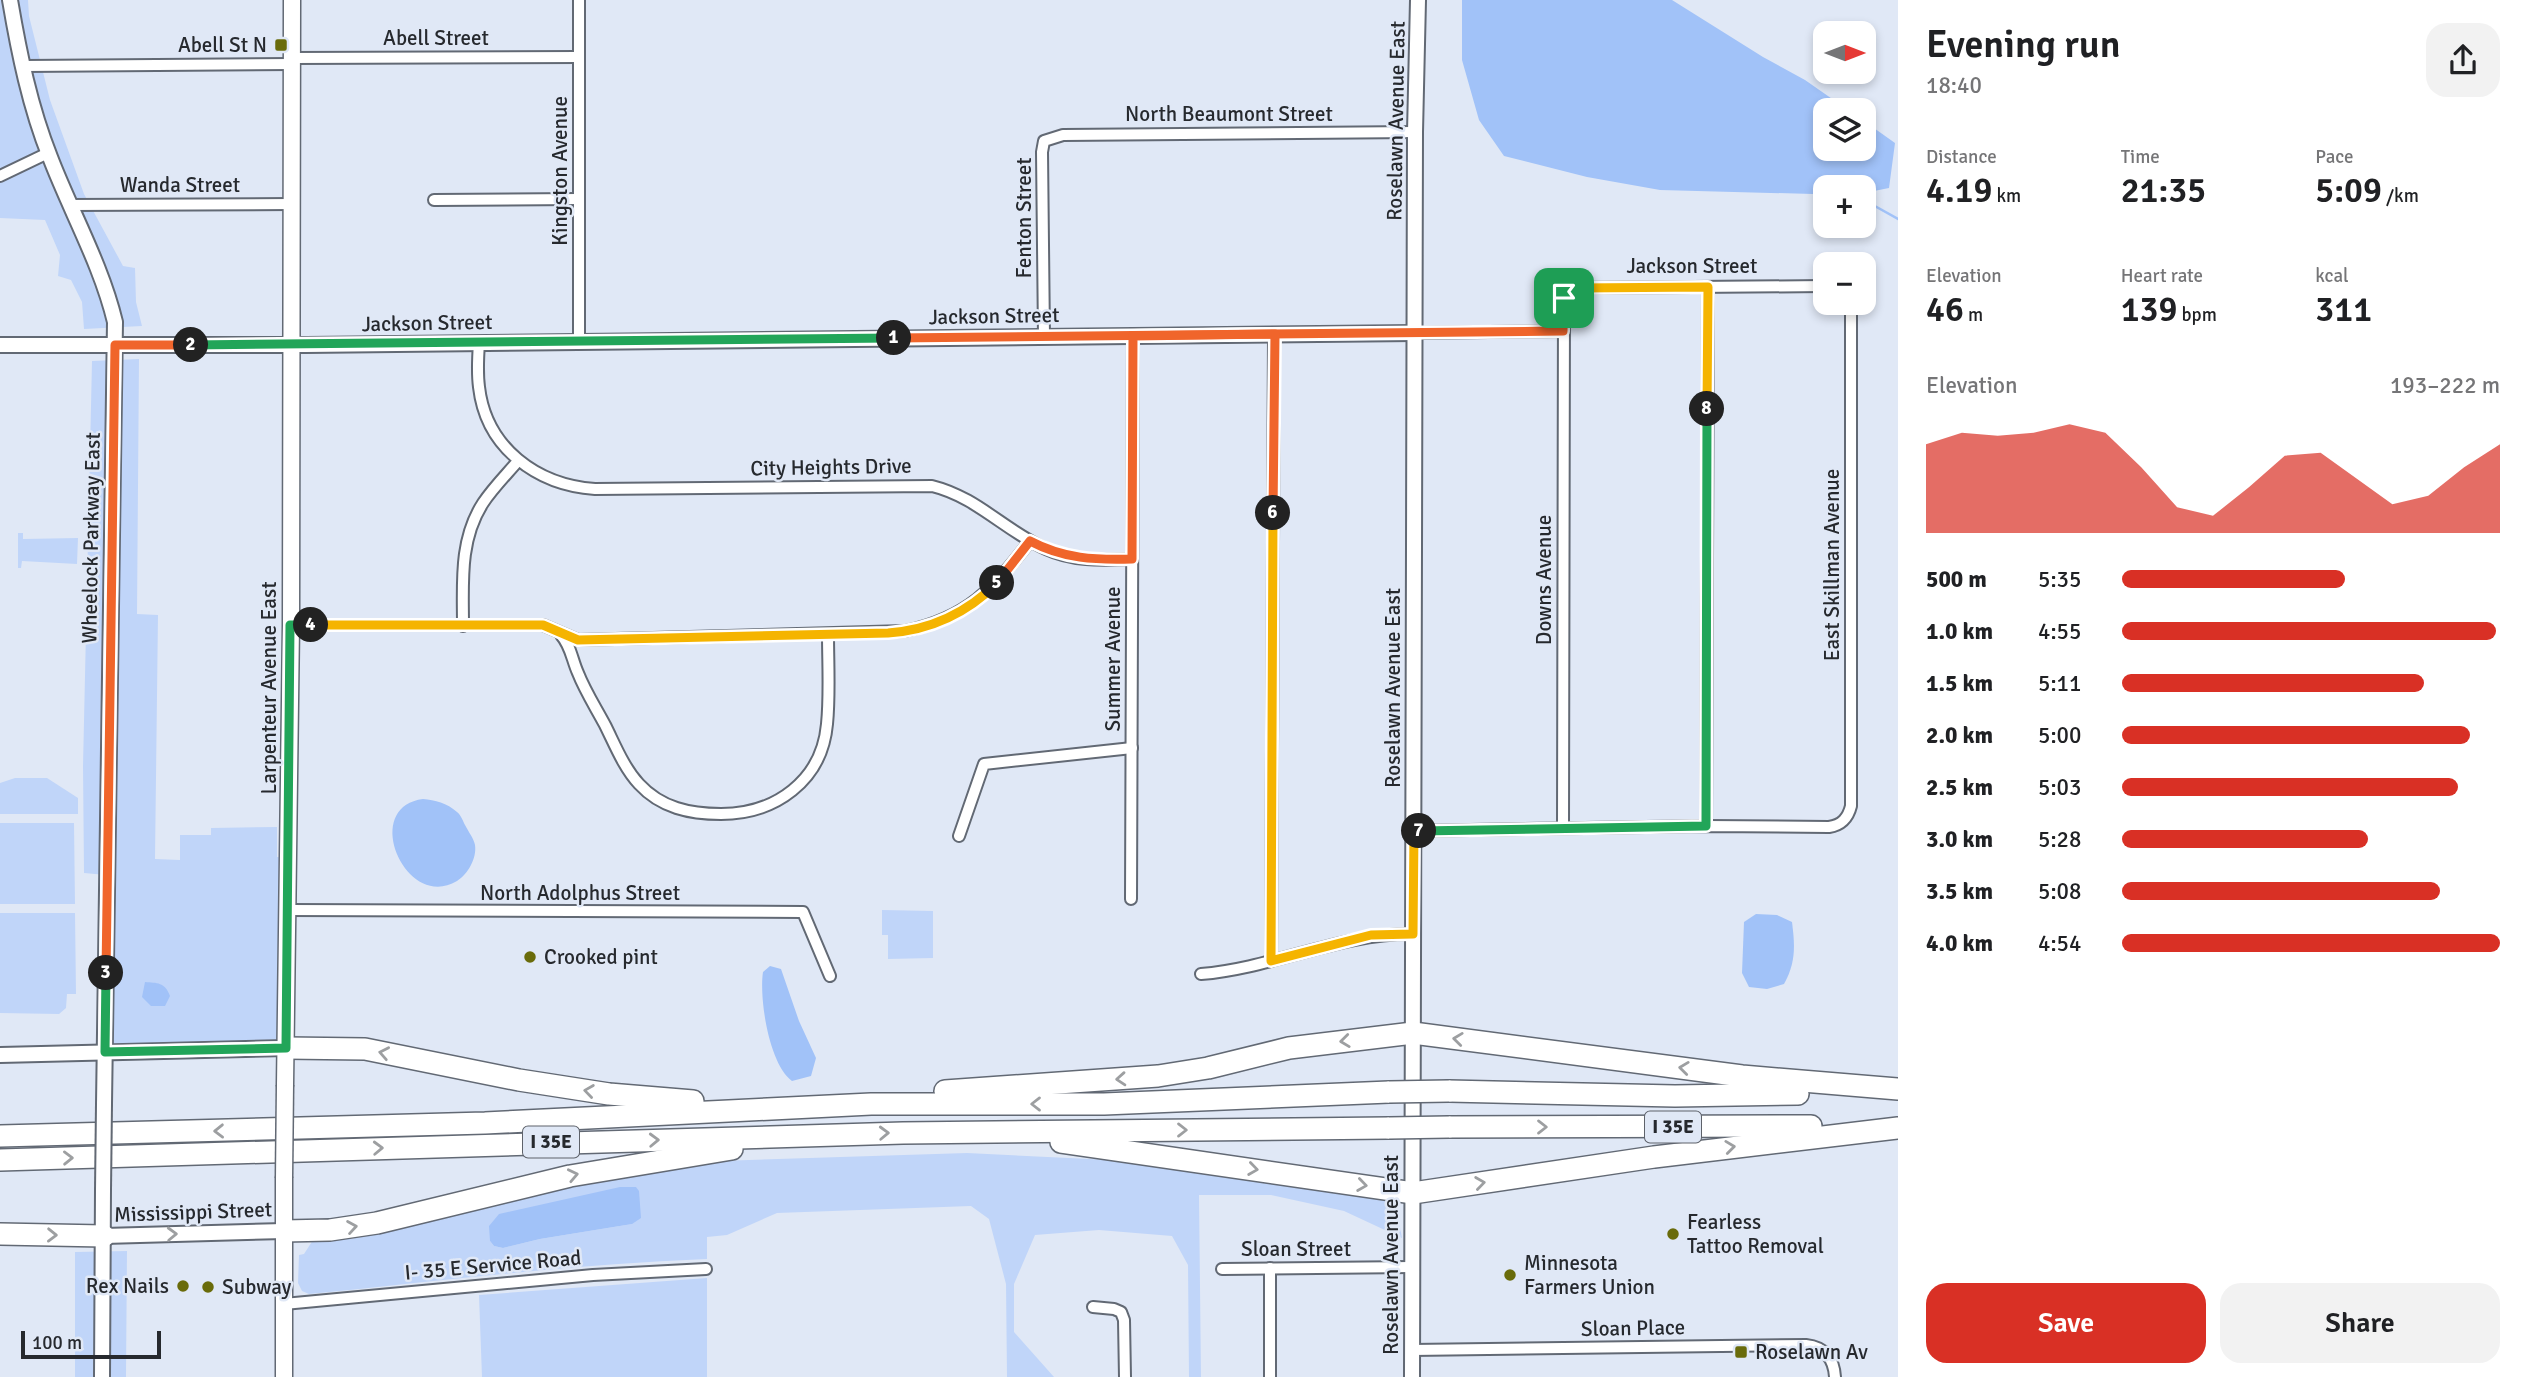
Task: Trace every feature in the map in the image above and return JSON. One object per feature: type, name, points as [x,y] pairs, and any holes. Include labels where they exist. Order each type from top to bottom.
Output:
[{"type":"highway","points":[[871,1104],[945,1091],[1158,1076],[1208,1068],[1289,1048],[1413,1033],[1742,1076],[1898,1090]]},
{"type":"highway","points":[[286,1048],[365,1049],[519,1080],[609,1094],[779,1107]]},
{"type":"highway","name":"I 35E","points":[[0,1136],[485,1123],[871,1104],[1104,1104],[1449,1091],[1675,1096],[1898,1090]]},
{"type":"highway","points":[[992,1132],[1413,1193],[1654,1157],[1898,1127]]},
{"type":"highway","name":"I 35E","points":[[0,1160],[816,1135],[1389,1128],[1898,1127]]},
{"type":"highway","points":[[284,1231],[330,1230],[377,1223],[570,1176],[816,1135]]},
{"type":"highway","points":[[0,1234],[104,1236]]},
{"type":"main road","name":"Larpenteur Avenue East","points":[[284,1377],[292,0]]},
{"type":"street","name":"Wheelock Parkway East","points":[[10,0],[34,113],[69,205],[98,264],[115,321],[102,1377]]},
{"type":"street","name":"Kingston Avenue","points":[[579,0],[579,342]]},
{"type":"street","name":"Roselawn Avenue East","points":[[1412,1377],[1415,132],[1418,0]]},
{"type":"street","name":"Abell Street","points":[[24,66],[579,57]]},
{"type":"street","name":"North Beaumont Street","points":[[1044,141],[1063,135],[1415,132]]},
{"type":"street","name":"Fenton Street","points":[[1044,141],[1044,337]]},
{"type":"street","points":[[0,176],[48,153]]},
{"type":"street","points":[[433,200],[579,199]]},
{"type":"street","name":"Wanda Street","points":[[69,205],[292,204]]},
{"type":"street","name":"Jackson Street","points":[[0,345],[292,345],[1563,331],[1564,298],[1573,289],[1813,286]]},
{"type":"street","points":[[1414,831],[1706,826],[1708,287]]},
{"type":"street","name":"East Skillman Avenue","points":[[1706,826],[1829,827],[1841,823],[1848,816],[1851,806],[1851,315]]},
{"type":"street","name":"Downs Avenue","points":[[1563,331],[1563,828]]},
{"type":"street","points":[[1271,961],[1275,334]]},
{"type":"street","name":"Summer Avenue","points":[[1131,899],[1133,336]]},
{"type":"street","points":[[463,626],[463,566],[468,534],[483,503],[518,461],[496,435],[482,405],[479,388],[479,343]]},
{"type":"street","name":"City Heights Drive","points":[[518,461],[545,479],[596,489],[932,486],[964,497],[1030,541],[1053,552],[1078,559],[1132,559]]},
{"type":"street","points":[[290,625],[543,625],[578,640],[905,631],[942,622],[985,595],[1030,541]]},
{"type":"street","points":[[559,633],[569,646],[578,674],[618,751],[640,785],[664,803],[680,810],[708,814],[744,813],[774,804],[796,788],[813,767],[824,742],[827,725],[828,634]]},
{"type":"street","points":[[959,836],[984,764],[1132,748]]},
{"type":"street","name":"North Adolphus Street","points":[[288,910],[803,912],[830,976]]},
{"type":"street","points":[[1201,974],[1242,969],[1371,935],[1413,934]]},
{"type":"street","points":[[0,1055],[286,1048]]},
{"type":"street","name":"Mississippi Street","points":[[104,1236],[284,1231]]},
{"type":"street","name":"Sloan Street","points":[[1222,1269],[1412,1267]]},
{"type":"street","points":[[1270,1268],[1270,1377]]},
{"type":"street","name":"I- 35 E Service Road","points":[[284,1304],[593,1275],[706,1269]]},
{"type":"street","points":[[1093,1307],[1121,1312],[1124,1320],[1125,1377]]},
{"type":"street","name":"Sloan Place","points":[[1412,1350],[1806,1345],[1825,1352],[1834,1366],[1835,1377]]},
{"type":"shaded area","points":[[0,0],[28,0],[29,16],[50,100],[84,194],[123,266],[135,268],[136,302],[142,326],[84,329],[82,302],[71,280],[58,276],[60,255],[45,220],[0,218]]},
{"type":"shaded area","points":[[1462,0],[1672,0],[1831,98],[1813,98],[1813,161],[1876,161],[1876,130],[1895,143],[1889,188],[1876,191],[1876,175],[1813,175],[1813,194],[1660,190],[1587,177],[1504,156],[1479,120],[1462,60]]},
{"type":"shaded area","points":[[139,359],[137,614],[158,615],[155,859],[180,860],[180,835],[211,835],[211,828],[277,827],[277,857],[288,858],[286,1048],[105,1052],[106,875],[84,873],[83,766],[92,361]]},
{"type":"shaded area","points":[[18,533],[23,533],[23,539],[78,538],[77,564],[22,561],[21,568],[18,568]]},
{"type":"shaded area","points":[[15,778],[47,778],[78,798],[78,814],[0,814],[0,783]]},
{"type":"shaded area","points":[[423,799],[441,802],[457,812],[475,845],[473,860],[465,874],[457,881],[438,887],[421,882],[407,871],[397,855],[393,837],[395,820],[404,806]]},
{"type":"shaded area","points":[[0,823],[74,823],[75,904],[0,904]]},
{"type":"shaded area","points":[[882,910],[933,911],[933,958],[888,959],[888,935],[882,935]]},
{"type":"shaded area","points":[[0,913],[75,913],[76,994],[67,994],[66,1008],[59,1014],[0,1013]]},
{"type":"shaded area","points":[[1756,914],[1777,915],[1792,922],[1794,954],[1791,968],[1784,984],[1767,989],[1749,987],[1742,973],[1744,922]]},
{"type":"shaded area","points":[[770,966],[781,969],[799,1021],[816,1058],[811,1076],[792,1081],[777,1061],[764,1014],[763,972]]},
{"type":"shaded area","points":[[145,982],[160,984],[166,988],[170,996],[165,1006],[151,1006],[142,997]]},
{"type":"shaded area","points":[[967,1153],[1132,1161],[1394,1196],[1402,1238],[1344,1211],[1271,1195],[1199,1195],[1201,1377],[1189,1377],[1188,1265],[1172,1236],[1099,1230],[1035,1235],[1014,1284],[1014,1332],[1054,1377],[1007,1377],[1006,1284],[989,1219],[971,1206],[777,1213],[727,1235],[707,1237],[707,1259],[557,1269],[309,1294],[302,1291],[298,1283],[299,1255],[304,1254],[313,1240],[350,1239],[380,1233],[496,1198],[688,1162]],"holes":[[[632,1224],[503,1248],[494,1246],[490,1241]]]},
{"type":"shaded area","points":[[620,1187],[636,1187],[639,1191],[641,1218],[632,1224],[503,1248],[494,1246],[490,1241],[489,1226],[499,1214]]},
{"type":"shaded area","points":[[127,1251],[126,1377],[75,1377],[75,1252]]},
{"type":"shaded area","points":[[707,1278],[707,1377],[482,1377],[479,1295]]},
{"type":"waterway","points":[[1876,207],[1898,219]]},
{"type":"place","name":"Abell St N","points":[[281,45]]},
{"type":"place","name":"Crooked pint","points":[[530,957]]},
{"type":"place","name":"Fearless Tattoo Removal","points":[[1673,1234]]},
{"type":"place","name":"Minnesota Farmers Union","points":[[1510,1275]]},
{"type":"place","name":"Rex Nails","points":[[183,1286]]},
{"type":"place","name":"Subway","points":[[208,1287]]},
{"type":"place","name":"Roselawn Av","points":[[1741,1352]]},
{"type":"route","points":[[1708,287],[1706,826],[1414,831],[1413,934],[1371,935],[1271,961],[1275,334],[1133,336],[1132,559],[1078,559],[1045,549],[1030,541],[997,583],[972,605],[942,622],[888,633],[578,640],[543,625],[290,625],[286,1048],[105,1052],[115,345],[1563,331],[1564,298],[1567,292],[1577,288],[1708,287]]}]
